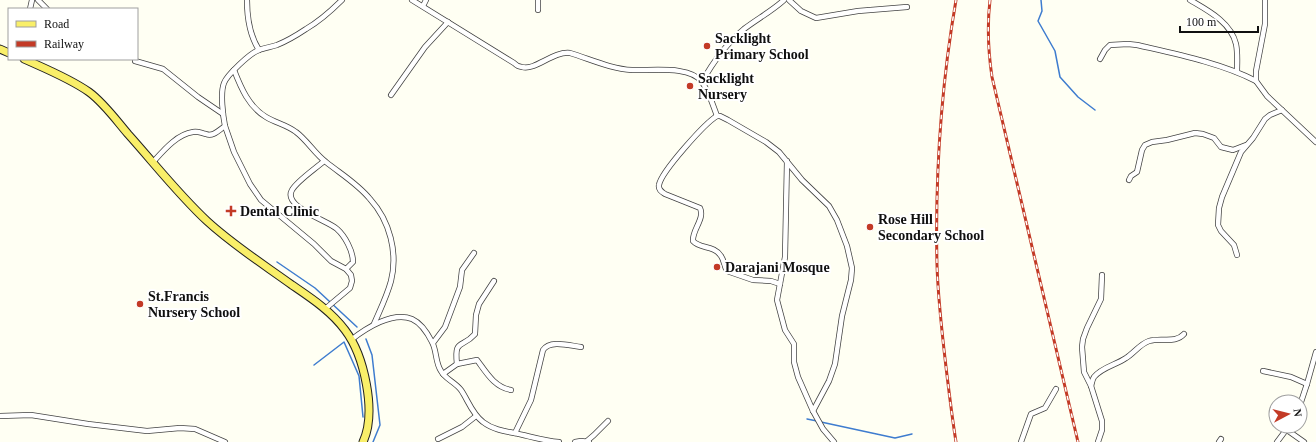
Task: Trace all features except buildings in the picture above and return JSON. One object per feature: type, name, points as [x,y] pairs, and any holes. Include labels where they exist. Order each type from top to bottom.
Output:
[{"type":"main road","points":[[36,62],[75,83],[90,93],[118,121],[207,221],[245,252],[334,316],[351,340],[361,362],[365,377],[368,426],[363,442]]},
{"type":"street","points":[[38,0],[46,8]]},
{"type":"street","points":[[247,0],[254,43],[259,50]]},
{"type":"street","points":[[325,309],[350,288],[352,278],[346,269],[331,261],[314,244],[261,200],[250,184],[234,152],[225,126],[223,114],[223,85],[234,70],[248,57],[259,50],[278,44],[306,29],[328,14],[342,0]]},
{"type":"street","points":[[412,0],[523,68],[530,67],[565,52],[621,69],[680,71],[690,73],[702,82],[710,97],[716,116]]},
{"type":"street","points":[[423,6],[426,0]]},
{"type":"street","points":[[538,0],[538,10]]},
{"type":"street","points":[[702,82],[710,68],[728,44],[745,28],[784,0]]},
{"type":"street","points":[[789,0],[801,11],[816,18],[858,11],[906,7]]},
{"type":"street","points":[[1190,0],[1216,16],[1232,34],[1236,43],[1238,56],[1237,72]]},
{"type":"street","points":[[1256,81],[1256,71],[1266,24],[1265,0]]},
{"type":"street","points":[[391,95],[425,47],[448,22]]},
{"type":"street","points":[[1100,60],[1105,50],[1110,45],[1128,44],[1193,59],[1237,72],[1256,81],[1267,96],[1316,142]]},
{"type":"street","points":[[134,61],[162,69],[223,114]]},
{"type":"street","points":[[234,70],[245,95],[252,104],[266,117],[288,126],[297,132],[324,161],[360,188],[379,210],[387,226],[393,250],[391,280],[374,324]]},
{"type":"street","points":[[1237,255],[1234,245],[1221,231],[1218,225],[1218,213],[1222,197],[1235,164],[1242,152],[1265,119],[1282,110]]},
{"type":"street","points":[[716,116],[728,120],[775,147],[802,180],[829,206],[837,220],[847,246],[852,268],[851,280],[842,316],[834,364],[829,381],[813,411]]},
{"type":"street","points":[[716,116],[666,170],[659,186],[661,192],[700,208],[702,211],[692,236],[693,241],[697,245],[716,250],[721,256],[727,271],[753,280],[771,281],[780,284]]},
{"type":"street","points":[[153,162],[178,138],[187,133],[200,132],[210,135],[225,126]]},
{"type":"street","points":[[1129,180],[1137,172],[1142,150],[1145,146],[1152,142],[1195,133],[1214,138],[1221,147],[1236,149],[1248,145]]},
{"type":"street","points":[[324,161],[295,186],[290,195],[291,199],[313,217],[331,224],[339,230],[346,241],[353,258],[353,262],[346,269]]},
{"type":"street","points":[[787,161],[786,250],[777,300],[778,306],[785,330],[794,344],[794,358],[798,377],[813,411],[823,429],[834,442]]},
{"type":"street","points":[[433,343],[445,327],[460,287],[462,270],[474,254]]},
{"type":"street","points":[[1098,442],[1102,430],[1102,421],[1091,386],[1084,372],[1082,347],[1087,328],[1101,299],[1102,275]]},
{"type":"street","points":[[457,364],[457,346],[475,334],[476,316],[479,304],[484,294],[494,281]]},
{"type":"street","points":[[351,340],[374,324],[402,317],[413,320],[424,330],[433,343],[437,364],[443,374],[461,390],[476,416],[488,426],[526,436],[559,442]]},
{"type":"street","points":[[1091,386],[1093,379],[1100,372],[1127,358],[1145,342],[1158,339],[1175,340],[1184,334]]},
{"type":"street","points":[[515,433],[531,400],[545,347],[547,345],[556,344],[581,348]]},
{"type":"street","points":[[1304,394],[1316,352]]},
{"type":"street","points":[[443,374],[457,364],[477,360],[494,382],[506,389],[511,390]]},
{"type":"street","points":[[1263,371],[1291,377],[1307,384]]},
{"type":"street","points":[[1021,442],[1031,414],[1044,408],[1056,389]]},
{"type":"street","points":[[0,416],[32,415],[88,424],[148,431],[180,428],[195,429],[225,442]]},
{"type":"street","points":[[438,439],[462,427],[476,416]]},
{"type":"street","points":[[575,442],[588,441],[608,421]]},
{"type":"street","points":[[1277,442],[1283,434]]},
{"type":"street","points":[[1295,434],[1304,442]]},
{"type":"waterway","points":[[1041,0],[1042,11],[1038,21],[1055,51],[1060,77],[1078,97],[1095,110]]},
{"type":"waterway","points":[[277,262],[315,288],[357,327]]},
{"type":"waterway","points":[[366,339],[372,355],[380,425],[373,442]]},
{"type":"waterway","points":[[314,365],[344,342],[359,376],[363,417]]},
{"type":"waterway","points":[[807,419],[817,421]]},
{"type":"waterway","points":[[821,422],[895,438],[912,434]]},
{"type":"railway","points":[[956,0],[946,66],[940,132],[937,232],[940,316],[956,442]]},
{"type":"railway","points":[[990,0],[988,38],[992,77],[1078,442]]},
{"type":"place","name":"Sacklight Primary School","points":[[707,46]]},
{"type":"place","name":"Sacklight Nursery","points":[[690,86]]},
{"type":"place","name":"Dental Clinic","points":[[231,211]]},
{"type":"place","name":"Rose Hill Secondary School","points":[[870,227]]},
{"type":"place","name":"Darajani Mosque","points":[[717,267]]},
{"type":"place","name":"St.Francis Nursery School","points":[[140,304]]}]
